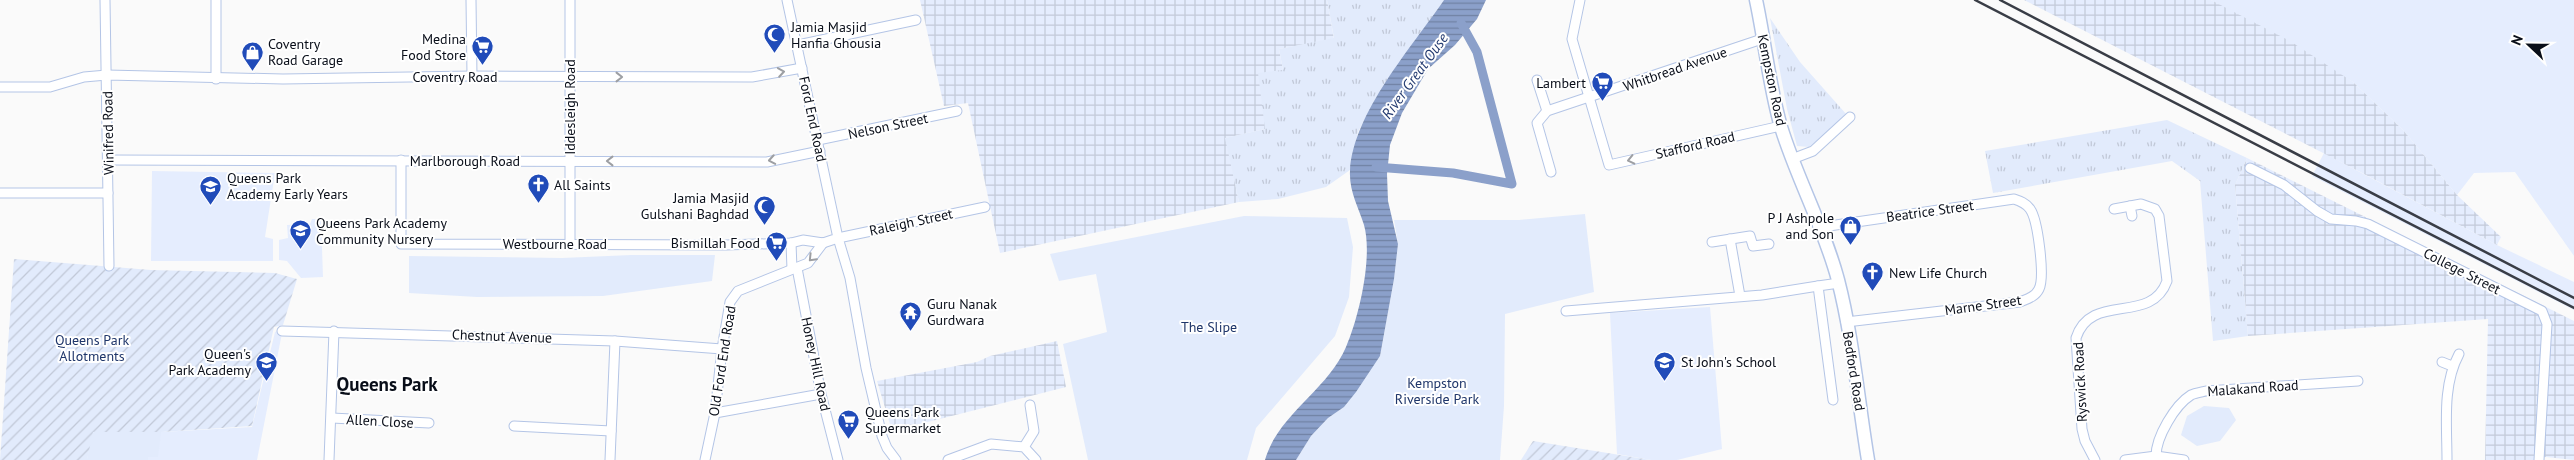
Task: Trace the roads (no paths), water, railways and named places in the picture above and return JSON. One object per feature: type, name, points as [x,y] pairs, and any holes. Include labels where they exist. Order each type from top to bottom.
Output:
[{"type":"main road","name":"Kempston Road","points":[[1756,0],[1762,39],[1781,126],[1792,158]]},
{"type":"main road","name":"Bedford Road","points":[[1792,158],[1822,228],[1839,283],[1868,460]]},
{"type":"street","name":"Winifred Road","points":[[105,0],[109,160],[109,266]]},
{"type":"street","points":[[216,0],[216,79]]},
{"type":"street","points":[[471,0],[472,76]]},
{"type":"street","name":"Iddesleigh Road","points":[[570,0],[570,243]]},
{"type":"street","name":"Ford End Road","points":[[787,0],[838,238],[850,278],[866,368],[882,436],[887,448],[896,460]]},
{"type":"street","points":[[1580,0],[1572,39],[1589,98]]},
{"type":"street","points":[[798,45],[916,20]]},
{"type":"street","name":"Whitbread Avenue","points":[[1547,111],[1762,39]]},
{"type":"street","name":"Coventry Road","points":[[0,87],[50,88],[84,77],[107,75],[216,79],[472,76],[570,78],[752,76],[802,68]]},
{"type":"street","points":[[1537,80],[1547,111],[1537,123],[1551,172]]},
{"type":"street","name":"Stafford Road","points":[[1589,98],[1609,165],[1781,126]]},
{"type":"street","name":"Nelson Street","points":[[818,140],[958,111]]},
{"type":"street","points":[[1792,158],[1813,151],[1850,117]]},
{"type":"street","name":"Marlborough Road","points":[[109,160],[767,162],[820,151]]},
{"type":"street","name":"Westbourne Road","points":[[402,160],[401,244],[791,243]]},
{"type":"street","name":"College Street","points":[[2250,168],[2284,185],[2317,211],[2331,219],[2368,224],[2542,311],[2546,324],[2539,460]]},
{"type":"street","points":[[0,193],[108,193]]},
{"type":"street","name":"Beatrice Street","points":[[1822,228],[2014,199],[2021,201],[2033,214]]},
{"type":"street","name":"Ryswick Road","points":[[2095,460],[2085,442],[2082,430],[2076,338],[2080,327],[2095,314],[2151,303],[2164,290],[2167,282],[2158,216],[2155,210],[2140,204],[2114,209]]},
{"type":"street","points":[[2130,206],[2132,216]]},
{"type":"street","name":"Raleigh Street","points":[[838,238],[985,207]]},
{"type":"street","name":"Marne Street","points":[[1846,322],[2020,302],[2033,296],[2039,289],[2042,279],[2033,214]]},
{"type":"street","points":[[1712,242],[1750,236],[1753,246],[1770,244]]},
{"type":"street","points":[[794,269],[791,243],[803,240],[824,243],[838,238]]},
{"type":"street","points":[[1730,239],[1740,296]]},
{"type":"street","name":"Old Ford End Road","points":[[705,460],[715,413],[728,308],[734,294],[808,263],[824,243]]},
{"type":"street","name":"Honey Hill Road","points":[[794,269],[821,394],[838,460]]},
{"type":"street","points":[[1566,311],[1740,296],[1839,283]]},
{"type":"street","name":"Bedford Road","points":[[1818,286],[1833,400]]},
{"type":"street","name":"Chestnut Avenue","points":[[282,331],[615,340],[722,349]]},
{"type":"street","points":[[329,460],[334,331]]},
{"type":"street","points":[[610,460],[615,340]]},
{"type":"street","points":[[2446,460],[2447,388],[2452,366],[2459,354]]},
{"type":"street","points":[[2442,362],[2452,366]]},
{"type":"street","name":"Malakand Road","points":[[2156,456],[2159,436],[2181,405],[2191,395],[2206,390],[2358,381]]},
{"type":"street","points":[[715,413],[821,394]]},
{"type":"street","points":[[1024,447],[1034,430],[1030,405]]},
{"type":"street","name":"Allen Close","points":[[332,418],[429,424]]},
{"type":"street","points":[[514,426],[612,431]]},
{"type":"street","points":[[948,460],[991,444],[1024,447],[1036,460]]},
{"type":"street","points":[[2125,460],[2156,456],[2184,460]]},
{"type":"water","name":"River Great Ouse","points":[[1444,0],[1486,0],[1477,19],[1455,45],[1428,69],[1402,113],[1390,145],[1387,174],[1388,201],[1398,244],[1394,279],[1380,356],[1344,407],[1328,418],[1311,436],[1296,460],[1265,460],[1271,444],[1281,429],[1328,376],[1346,347],[1360,304],[1367,253],[1364,225],[1354,198],[1350,178],[1354,149],[1361,126],[1386,81]]},
{"type":"waterway","points":[[1376,167],[1453,173],[1512,184],[1477,52],[1461,23]]},
{"type":"railway","points":[[1975,0],[2574,308]]},
{"type":"railway","points":[[2000,0],[2574,298]]},
{"type":"place","name":"Jamia Masjid Hanfia Ghousia","points":[[775,54]]},
{"type":"place","name":"Medina Food Store","points":[[482,66]]},
{"type":"place","name":"Coventry Road Garage","points":[[252,71]]},
{"type":"place","name":"Lambert","points":[[1602,102]]},
{"type":"place","name":"All Saints","points":[[538,204]]},
{"type":"place","name":"Queens Park Academy Early Years","points":[[211,205]]},
{"type":"place","name":"Jamia Masjid Gulshani Baghdad","points":[[765,225]]},
{"type":"place","name":"P J Ashpole and Son","points":[[1850,245]]},
{"type":"place","name":"Queens Park Academy Community Nursery","points":[[300,250]]},
{"type":"place","name":"Bismillah Food","points":[[776,262]]},
{"type":"place","name":"New Life Church","points":[[1873,292]]},
{"type":"place","name":"Guru Nanak Gurdwara","points":[[911,331]]},
{"type":"place","name":"Queen's Park Academy","points":[[267,381]]},
{"type":"place","name":"St John's School","points":[[1665,381]]},
{"type":"place","name":"Queens Park Supermarket","points":[[849,439]]},
{"type":"district","name":"Queens Park","points":[[387,384]]},
{"type":"park label","name":"The Slipe","points":[[1209,327]]},
{"type":"park label","name":"Queens Park Allotments","points":[[92,348]]},
{"type":"park label","name":"Kempston Riverside Park","points":[[1437,392]]}]
